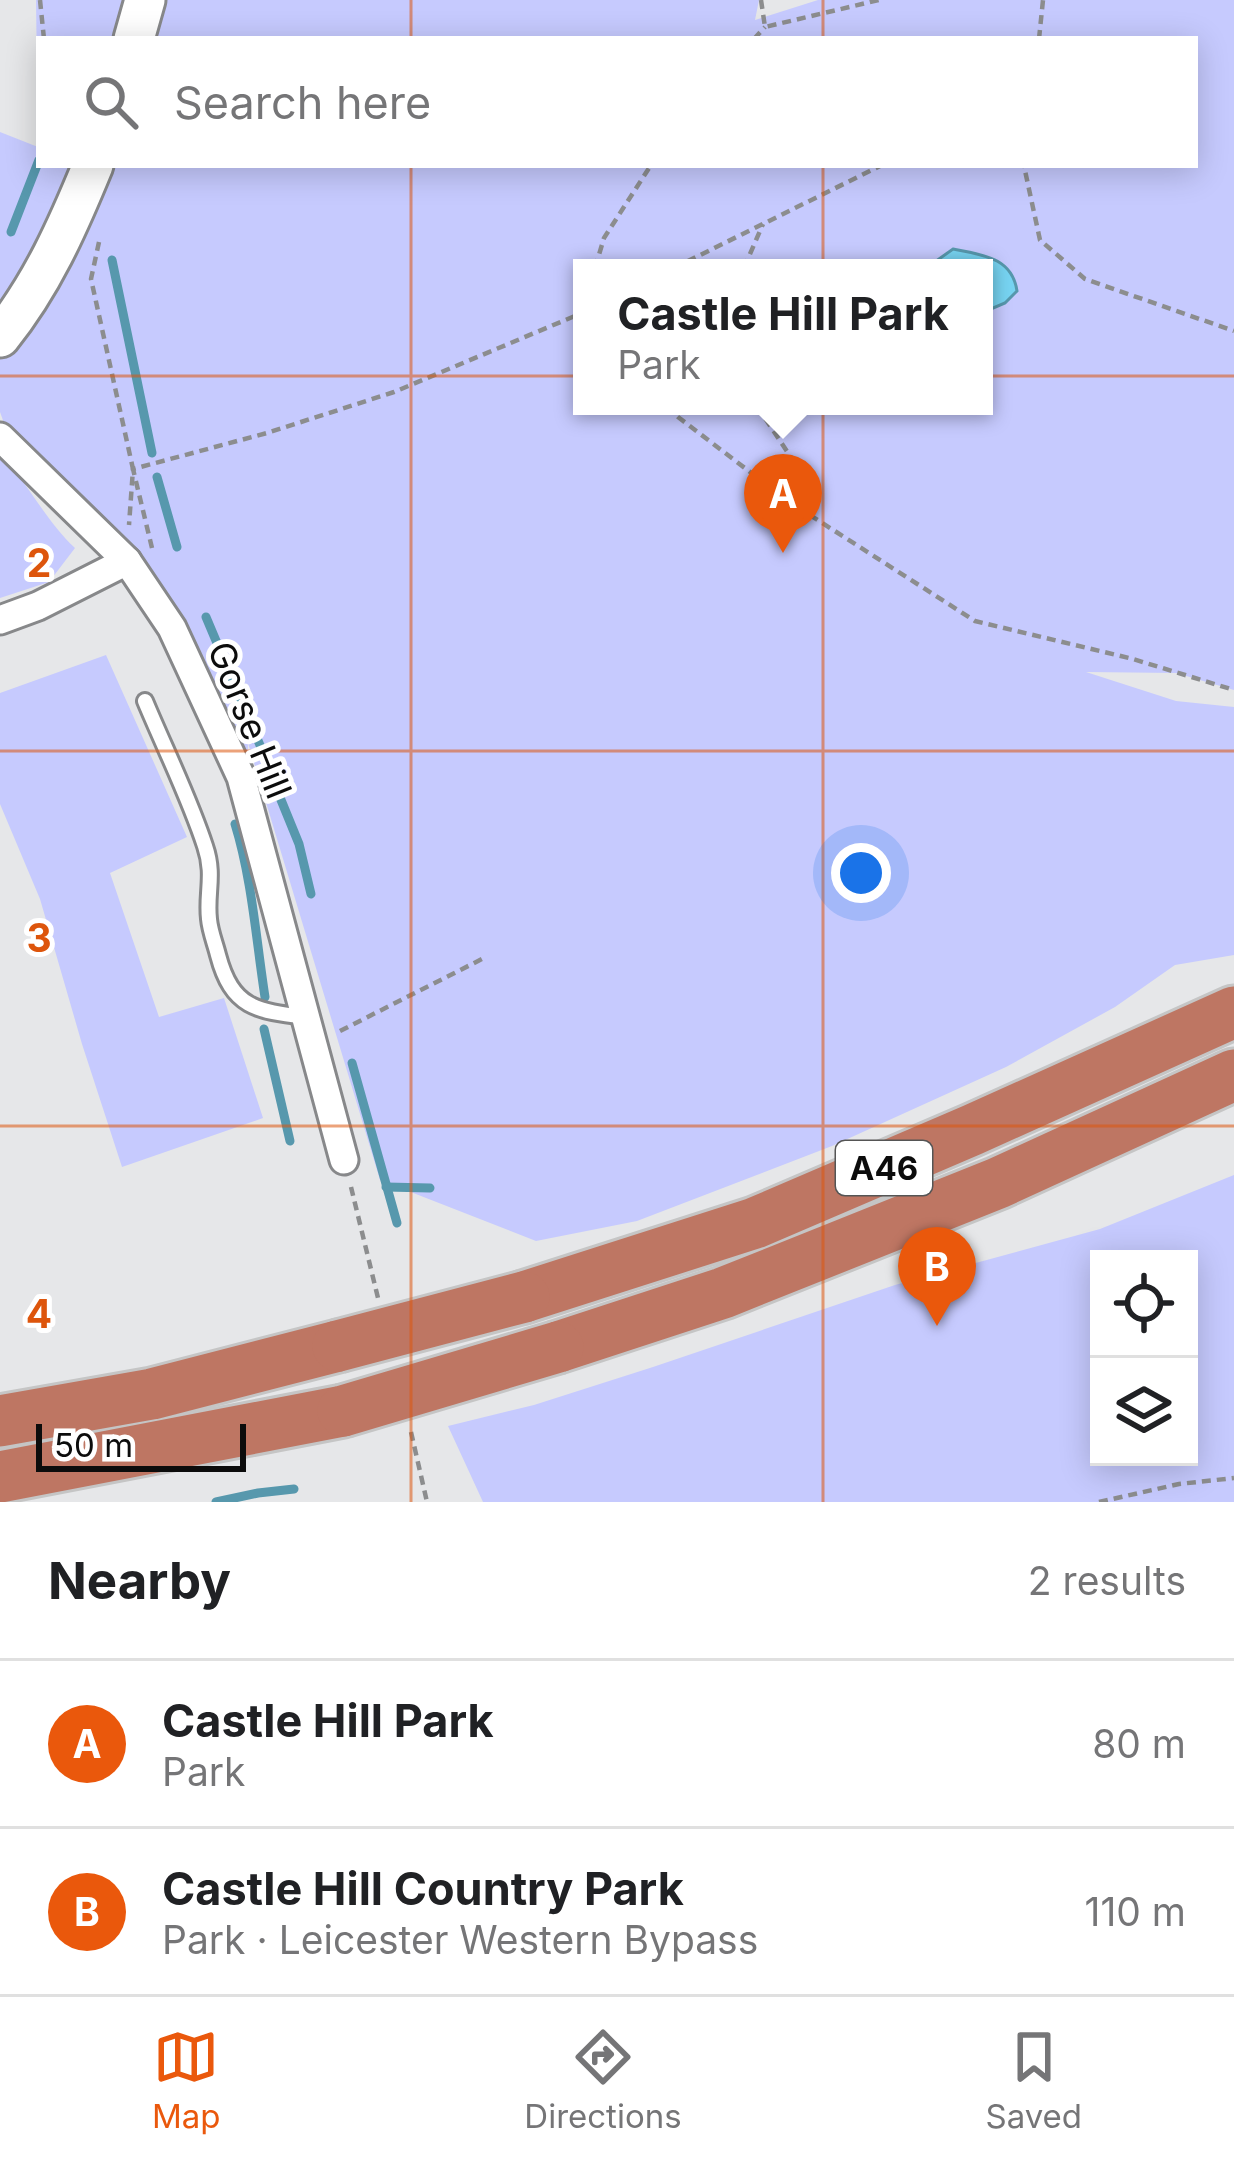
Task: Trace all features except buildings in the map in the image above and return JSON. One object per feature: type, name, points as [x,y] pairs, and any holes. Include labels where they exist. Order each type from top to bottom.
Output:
[{"type":"highway","name":"A46","points":[[0,1421],[152,1394],[524,1297],[755,1222],[1234,1012]]},
{"type":"highway","name":"A46","points":[[0,1477],[343,1411],[557,1348],[723,1293],[998,1184],[1234,1075]]},
{"type":"highway","name":"A46","points":[[0,1384],[338,1346]]},
{"type":"street","points":[[135,36],[146,0]]},
{"type":"street","points":[[0,338],[61,244],[92,168]]},
{"type":"street","name":"Gorse Hill","points":[[0,437],[141,560],[241,777],[344,1160]]},
{"type":"street","points":[[0,620],[141,560]]},
{"type":"lane","points":[[145,701],[207,849],[212,882],[208,918],[225,979],[250,1006],[310,1031]]},
{"type":"path","points":[[40,0],[44,36]]},
{"type":"path","points":[[761,0],[765,27]]},
{"type":"path","points":[[757,36],[765,27],[874,0]]},
{"type":"path","points":[[1039,36],[1043,0]]},
{"type":"path","points":[[598,259],[604,238],[649,168]]},
{"type":"path","points":[[692,259],[876,168]]},
{"type":"path","points":[[1022,168],[1040,240],[1085,279],[1234,331]]},
{"type":"path","points":[[748,259],[764,224]]},
{"type":"path","points":[[100,234],[91,279],[133,469],[141,560]]},
{"type":"path","points":[[133,469],[394,392],[573,316]]},
{"type":"path","points":[[678,415],[788,502],[975,621],[1133,659],[1234,690]]},
{"type":"path","points":[[763,415],[794,462]]},
{"type":"path","points":[[133,469],[141,560]]},
{"type":"path","points":[[310,1031],[482,959]]},
{"type":"path","points":[[1099,1502],[1179,1484],[1234,1478]]},
{"type":"shaded area","points":[[36,0],[138,0],[131,36],[36,36]]},
{"type":"shaded area","points":[[153,0],[759,0],[755,20],[818,0],[1234,0],[1234,690],[1176,673],[1086,672],[1176,701],[1234,707],[1234,955],[1175,965],[1115,1007],[1006,1067],[832,1146],[637,1221],[536,1241],[380,1180],[248,743],[247,773],[109,531],[70,486],[5,426],[0,412],[0,359],[31,312],[103,168],[1198,168],[1198,36],[141,36]]},
{"type":"shaded area","points":[[0,132],[36,146],[36,168],[88,168],[0,331]]},
{"type":"shaded area","points":[[953,249],[991,259],[939,259]]},
{"type":"shaded area","points":[[993,260],[1014,280],[1017,291],[993,308]]},
{"type":"shaded area","points":[[0,453],[75,548],[49,582],[0,598]]},
{"type":"shaded area","points":[[106,655],[187,837],[110,873],[159,1017],[224,998],[263,1118],[122,1167],[40,899],[0,804],[0,693]]},
{"type":"shaded area","points":[[1234,1175],[1234,1502],[483,1502],[448,1426],[534,1405],[895,1285],[1100,1229]]},
{"type":"waterway","points":[[11,232],[36,168]]},
{"type":"waterway","points":[[112,260],[152,453]]},
{"type":"waterway","points":[[157,477],[177,547]]},
{"type":"waterway","points":[[206,617],[270,769]]},
{"type":"waterway","points":[[279,795],[299,844],[311,894]]},
{"type":"waterway","points":[[235,824],[250,888],[265,997]]},
{"type":"waterway","points":[[264,1029],[290,1141]]},
{"type":"waterway","points":[[352,1063],[397,1223]]},
{"type":"waterway","points":[[386,1187],[430,1188]]},
{"type":"waterway","points":[[216,1502],[294,1489]]},
{"type":"place","name":"Castle Hill Park","points":[[783,553]]},
{"type":"place","name":"Castle Hill Country Park","points":[[937,1326]]}]
